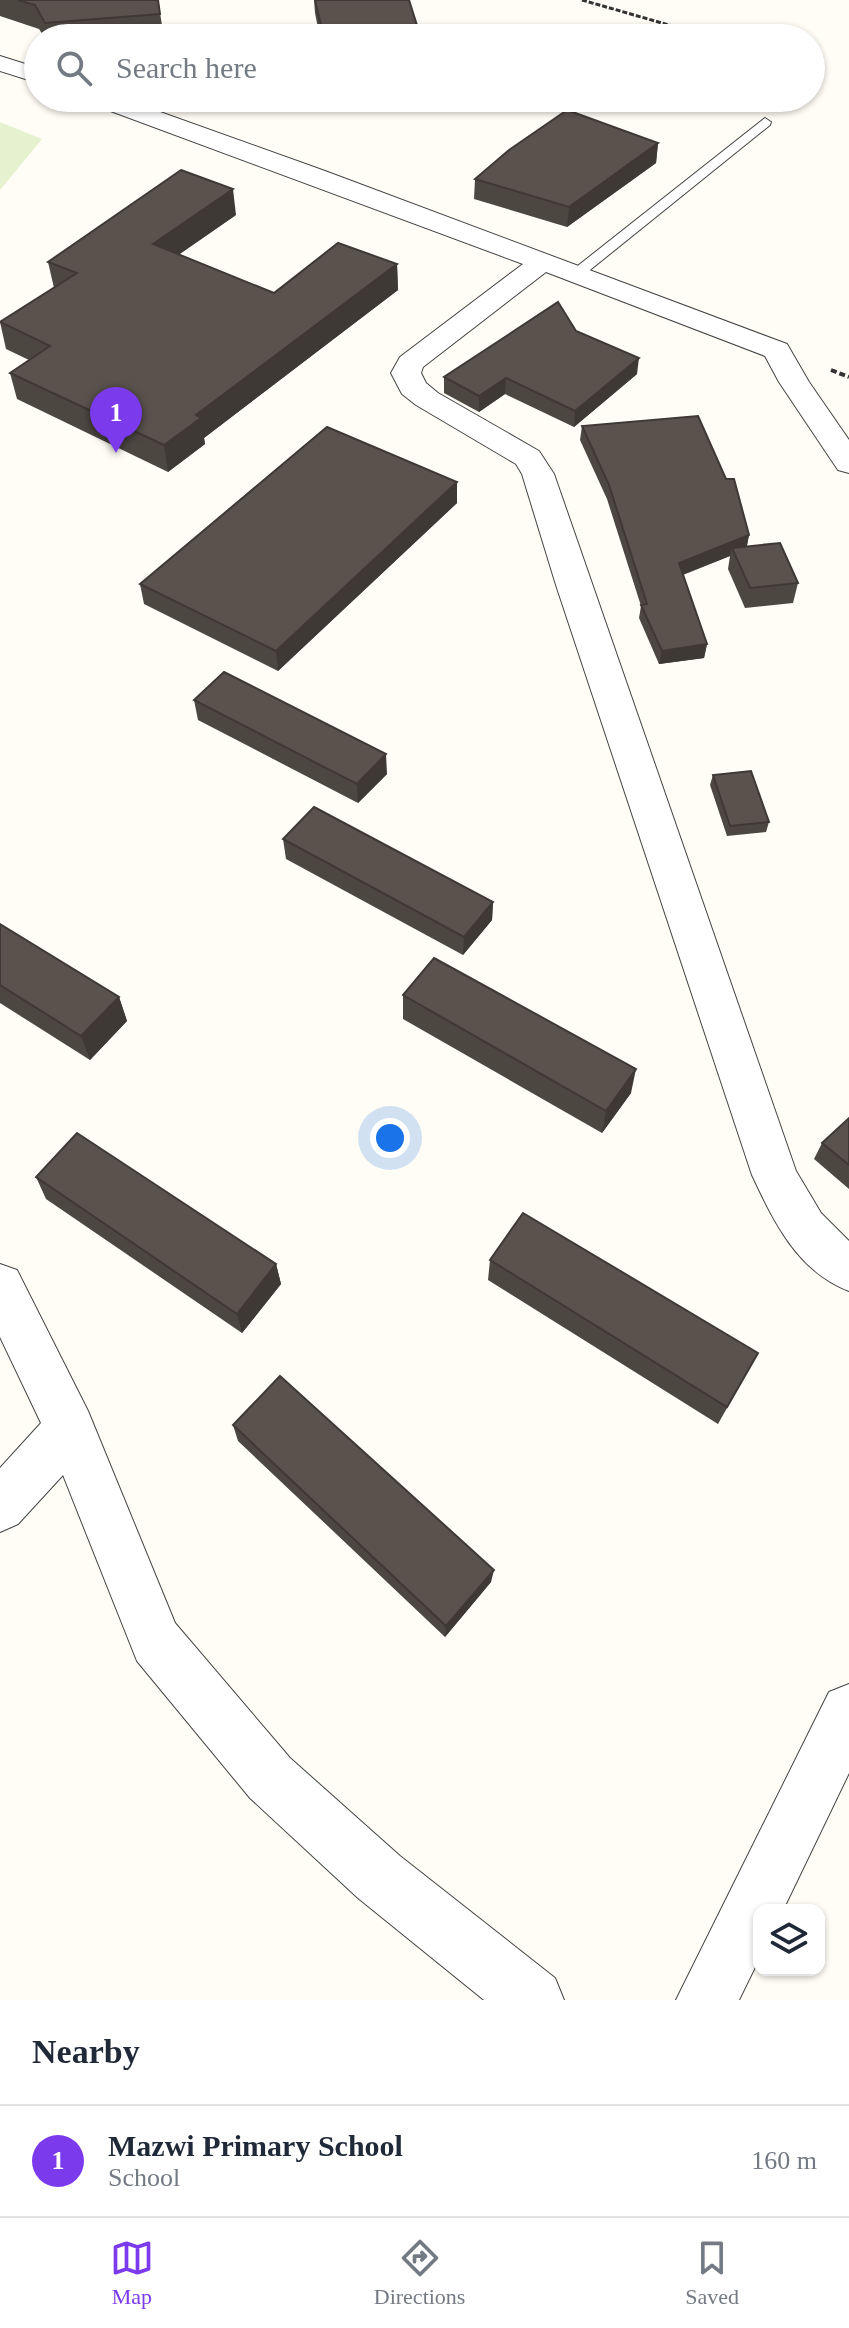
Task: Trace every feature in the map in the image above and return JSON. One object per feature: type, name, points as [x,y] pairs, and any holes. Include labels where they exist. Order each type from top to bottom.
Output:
[{"type":"street","points":[[0,63],[24,71]]},
{"type":"street","points":[[137,112],[777,350],[849,463]]},
{"type":"street","points":[[558,269],[410,363],[406,373],[413,388],[427,399],[528,458],[538,474],[775,1175],[797,1221],[819,1246],[849,1269]]},
{"type":"street","points":[[0,1286],[70,1429],[156,1642],[270,1778],[379,1877],[533,2000]]},
{"type":"street","points":[[0,1506],[70,1429]]},
{"type":"street","points":[[707,2000],[849,1712]]},
{"type":"lane","points":[[558,269],[765,122]]},
{"type":"path","points":[[582,0],[665,24]]},
{"type":"green space","points":[[0,122],[42,139],[0,190]]},
{"type":"building","points":[[18,0],[158,0],[160,14],[45,23],[35,5]]},
{"type":"building","points":[[315,0],[409,0],[417,24],[321,24]]},
{"type":"building","points":[[564,112],[573,112],[658,143],[569,207],[475,179],[509,150]]},
{"type":"building","points":[[181,170],[233,189],[153,244],[274,293],[338,243],[397,264],[196,415],[201,418],[164,445],[10,373],[50,346],[0,322],[77,273],[48,262]]},
{"type":"building","points":[[558,302],[576,331],[639,358],[575,411],[506,378],[479,396],[444,377]]},
{"type":"building","points":[[698,416],[726,479],[734,479],[749,535],[679,563],[707,644],[662,651],[641,605],[647,604],[609,485],[582,426]]},
{"type":"building","points":[[327,427],[457,482],[276,651],[140,584]]},
{"type":"building","points":[[780,543],[798,583],[750,588],[732,548]]},
{"type":"building","points":[[224,672],[386,754],[357,784],[194,700]]},
{"type":"building","points":[[751,771],[769,822],[730,826],[713,775]]},
{"type":"building","points":[[314,807],[493,902],[464,937],[283,839]]},
{"type":"building","points":[[0,924],[119,997],[81,1036],[0,985]]},
{"type":"building","points":[[434,958],[636,1069],[606,1111],[403,995]]},
{"type":"building","points":[[849,1118],[849,1165],[822,1143]]},
{"type":"building","points":[[77,1133],[276,1264],[237,1314],[36,1177]]},
{"type":"building","points":[[523,1213],[758,1353],[727,1407],[490,1260]]},
{"type":"building","points":[[280,1376],[494,1570],[446,1626],[233,1425]]},
{"type":"place","name":"Mazwi Primary School","points":[[116,453]]}]
